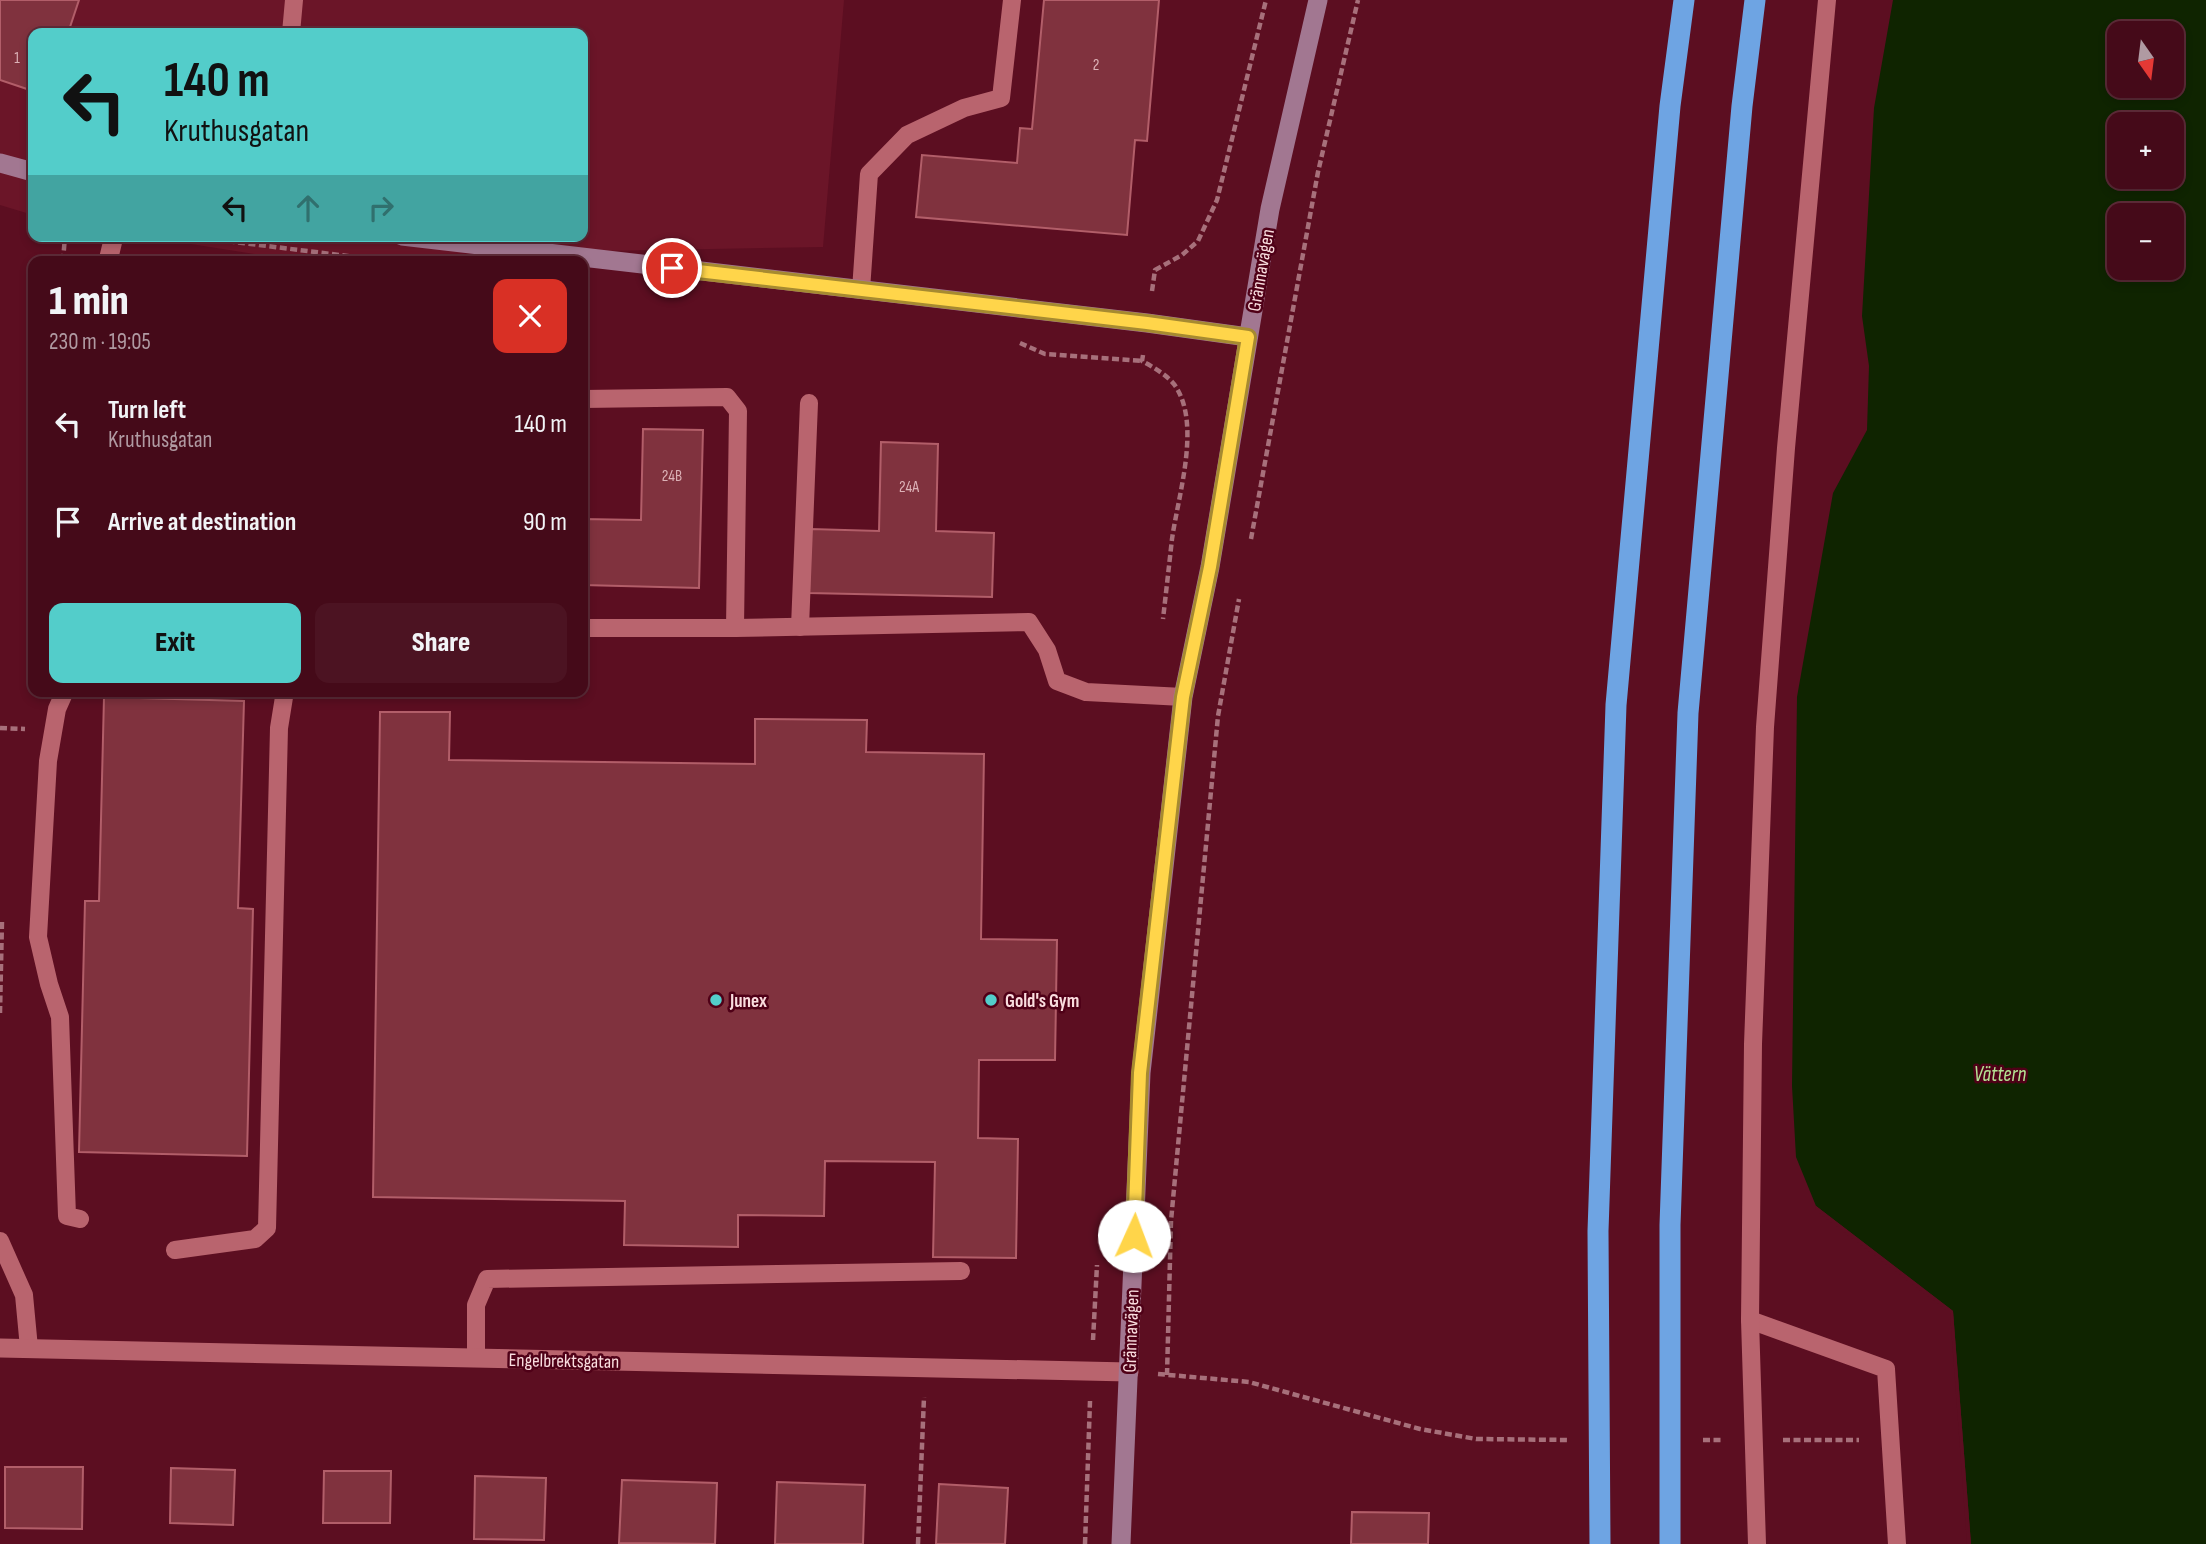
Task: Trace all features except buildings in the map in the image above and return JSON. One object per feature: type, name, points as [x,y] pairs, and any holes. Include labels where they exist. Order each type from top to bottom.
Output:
[{"type":"highway","points":[[1600,1544],[1598,1231],[1616,705],[1670,106],[1684,0]]},
{"type":"highway","points":[[1670,1544],[1670,1225],[1688,713],[1742,106],[1755,0]]},
{"type":"main road","name":"Grännavägen","points":[[1121,1544],[1140,1073],[1183,697],[1210,567],[1270,209],[1318,0]]},
{"type":"main road","points":[[0,163],[28,171]]},
{"type":"main road","points":[[453,242],[572,256]]},
{"type":"main road","points":[[588,258],[1248,337]]},
{"type":"street","name":"Engelbrektsgatan","points":[[0,1348],[1129,1372]]},
{"type":"lane","points":[[291,28],[294,0]]},
{"type":"lane","points":[[861,290],[869,174],[907,135],[964,108],[1001,98],[1012,0]]},
{"type":"lane","points":[[1757,1544],[1750,1320],[1753,1044],[1765,727],[1786,448],[1827,0]]},
{"type":"lane","points":[[588,399],[727,397],[738,411],[735,628]]},
{"type":"lane","points":[[800,627],[808,403]]},
{"type":"lane","points":[[588,628],[1029,622],[1048,650],[1057,681],[1086,692],[1183,697]]},
{"type":"lane","points":[[62,697],[57,709],[48,761],[38,937],[60,1017],[67,1216],[80,1219]]},
{"type":"lane","points":[[175,1250],[255,1239],[267,1228],[279,728],[284,697]]},
{"type":"lane","points":[[0,1241],[24,1295],[29,1348]]},
{"type":"lane","points":[[477,1358],[476,1305],[487,1279],[961,1271]]},
{"type":"lane","points":[[1750,1320],[1886,1368],[1897,1544]]},
{"type":"path","points":[[1147,323],[1155,270],[1182,255],[1198,241],[1217,200],[1266,0]]},
{"type":"path","points":[[1251,539],[1318,172],[1357,0]]},
{"type":"path","points":[[235,242],[350,256]]},
{"type":"path","points":[[1240,593],[1216,730],[1171,1221],[1167,1375],[1249,1382],[1420,1429],[1476,1439]]},
{"type":"path","points":[[0,1013],[2,921]]},
{"type":"path","points":[[918,1544],[925,1368]]},
{"type":"path","points":[[1788,1440],[1832,1441]]},
{"type":"shaded area","points":[[0,0],[844,0],[823,247],[267,256],[178,242],[588,242],[588,28],[28,28],[28,213],[0,205]]},
{"type":"water","name":"Vättern","points":[[1893,0],[2206,0],[2206,1544],[1971,1544],[1953,1311],[1816,1206],[1796,1157],[1792,1086],[1797,697],[1833,493],[1867,430],[1869,366],[1862,316],[1874,108]]},
{"type":"pier","points":[[1816,1206],[1953,1311],[1971,1544],[1967,1544],[1950,1313],[1815,1210]]},
{"type":"place","name":"Junex","points":[[716,1000]]},
{"type":"place","name":"Gold's Gym","points":[[991,1000]]},
{"type":"route","points":[[672,268],[1248,337],[1210,567],[1183,697],[1140,1073],[1134,1236]]}]
